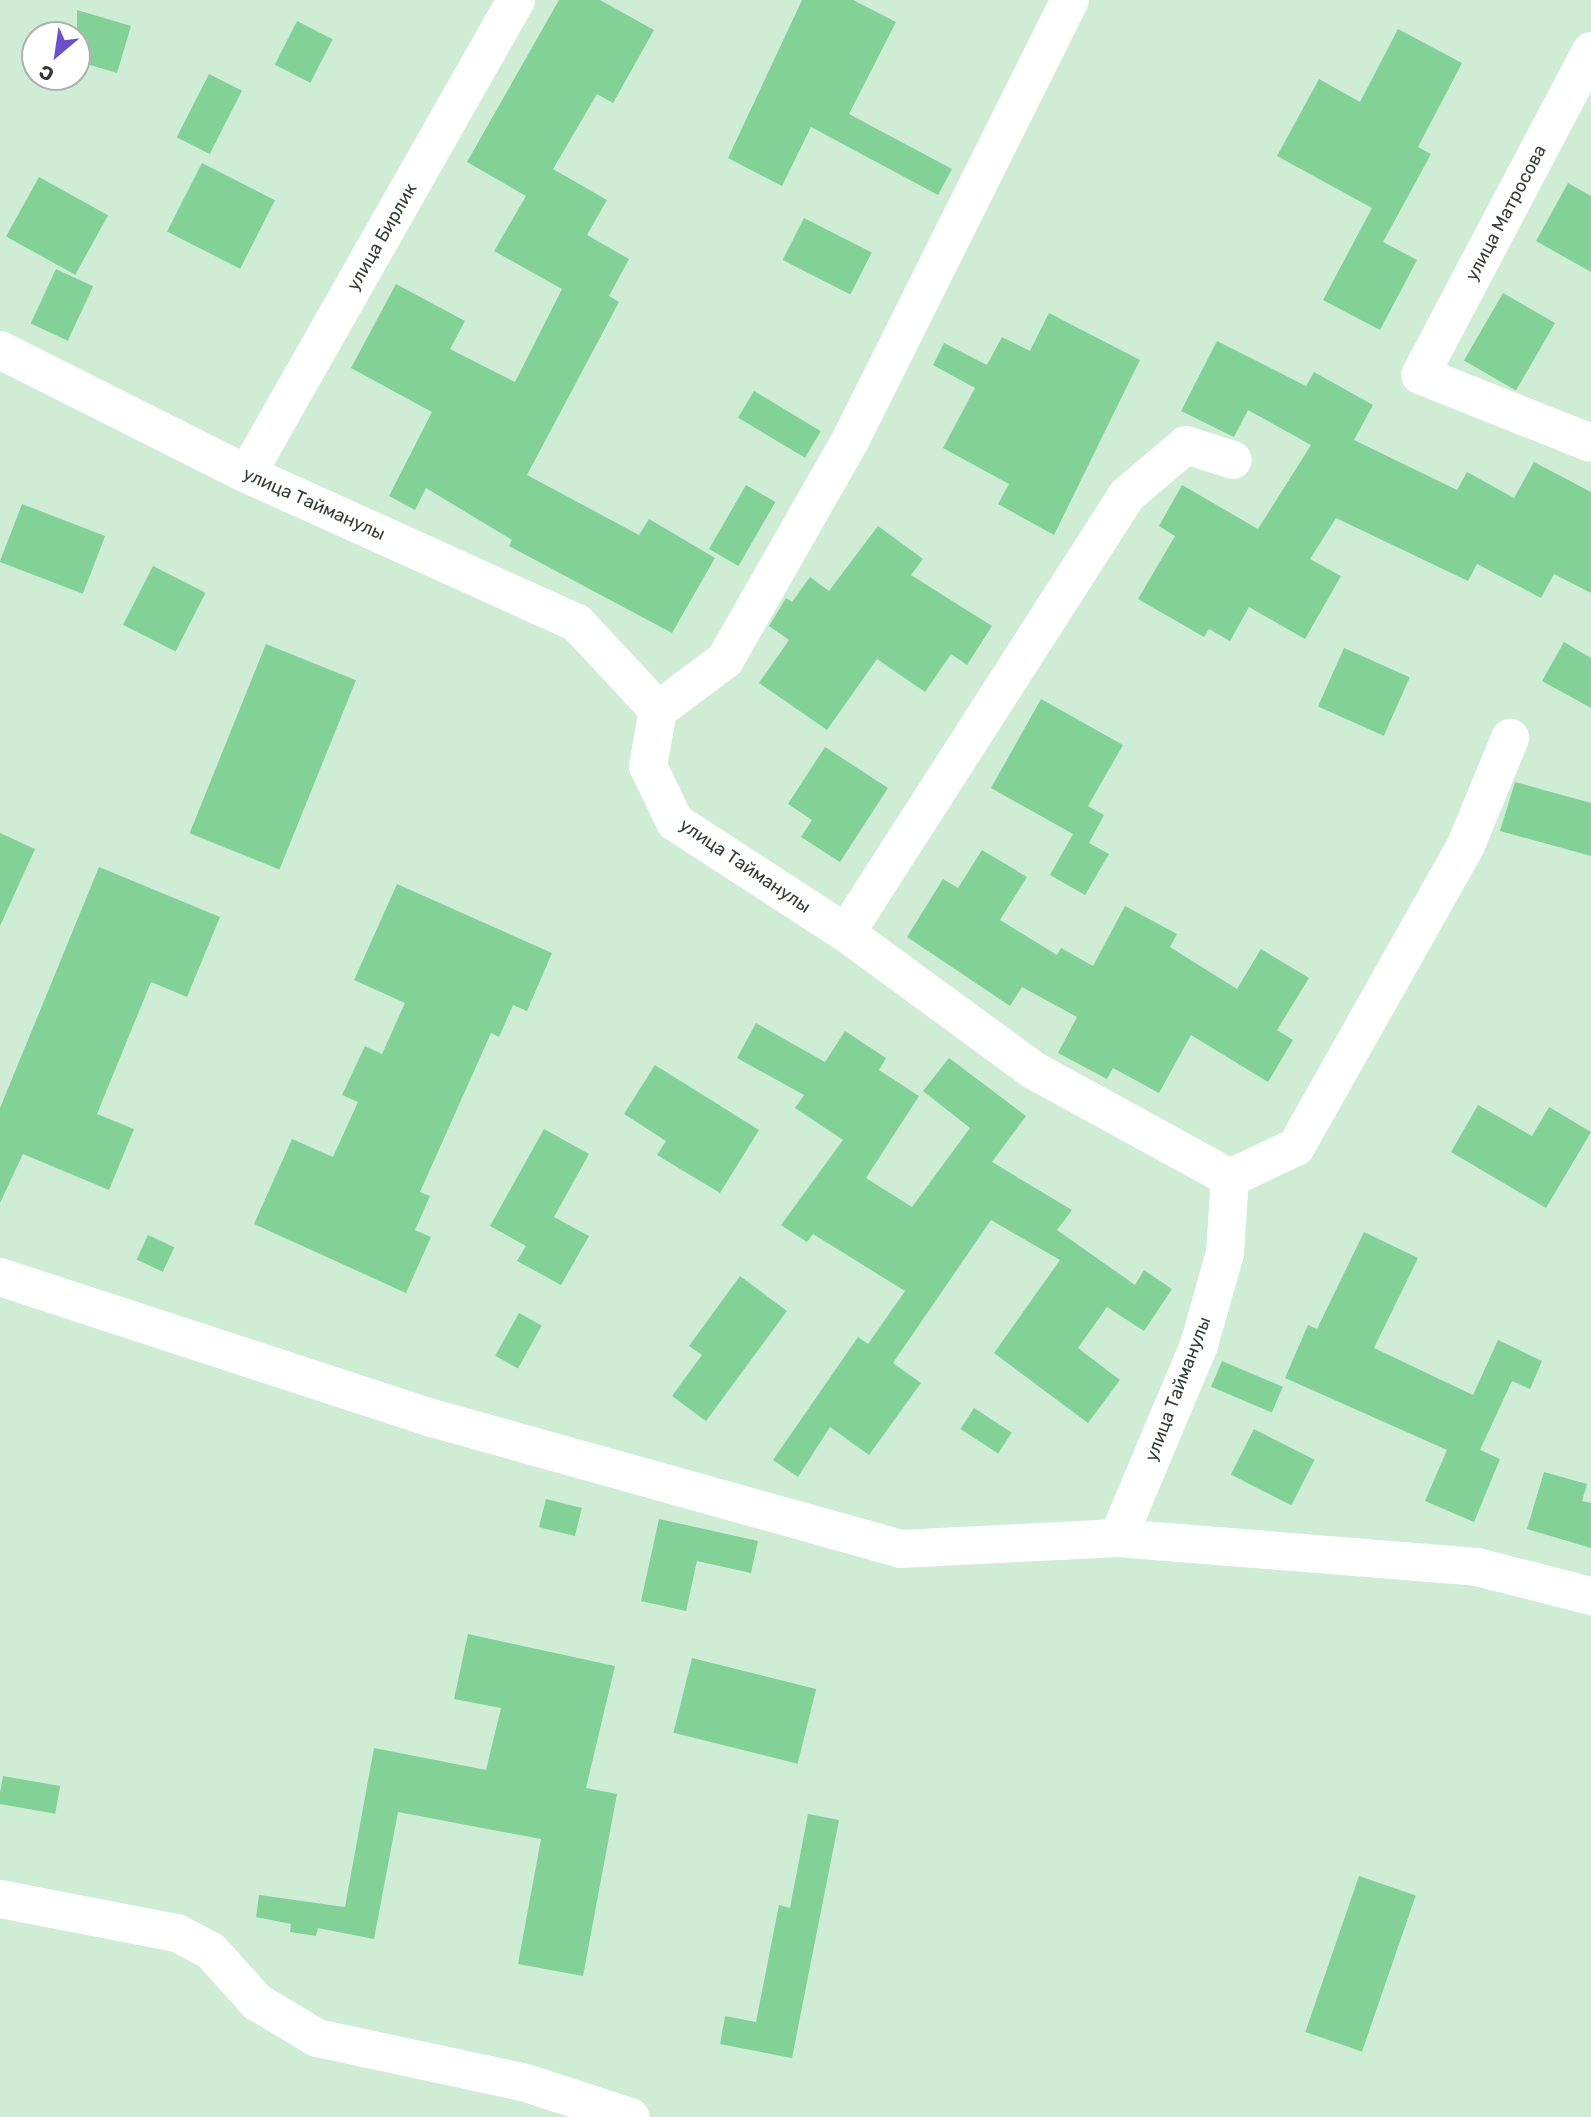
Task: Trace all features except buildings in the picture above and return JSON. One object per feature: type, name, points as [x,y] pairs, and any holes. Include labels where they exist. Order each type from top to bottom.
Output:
[{"type":"street","name":"улица Бирлик","points":[[247,474],[516,0]]},
{"type":"street","points":[[658,710],[725,660],[850,441],[1070,0]]},
{"type":"street","name":"улица Матросова","points":[[1591,51],[1420,375],[1591,443]]},
{"type":"street","name":"улица Тайманулы","points":[[0,350],[247,474],[577,623],[658,710],[648,766],[676,822],[846,933],[1034,1070],[1230,1178],[1225,1253],[1199,1345],[1118,1538]]},
{"type":"street","points":[[846,933],[1127,495],[1186,445],[1233,460]]},
{"type":"street","points":[[1230,1178],[1296,1147],[1466,845],[1510,738]]},
{"type":"street","points":[[0,1278],[432,1418],[901,1549],[1118,1538],[1477,1567],[1591,1597]]},
{"type":"street","points":[[0,1899],[177,1933],[211,1951],[257,2003],[317,2038],[523,2082],[630,2117]]}]
